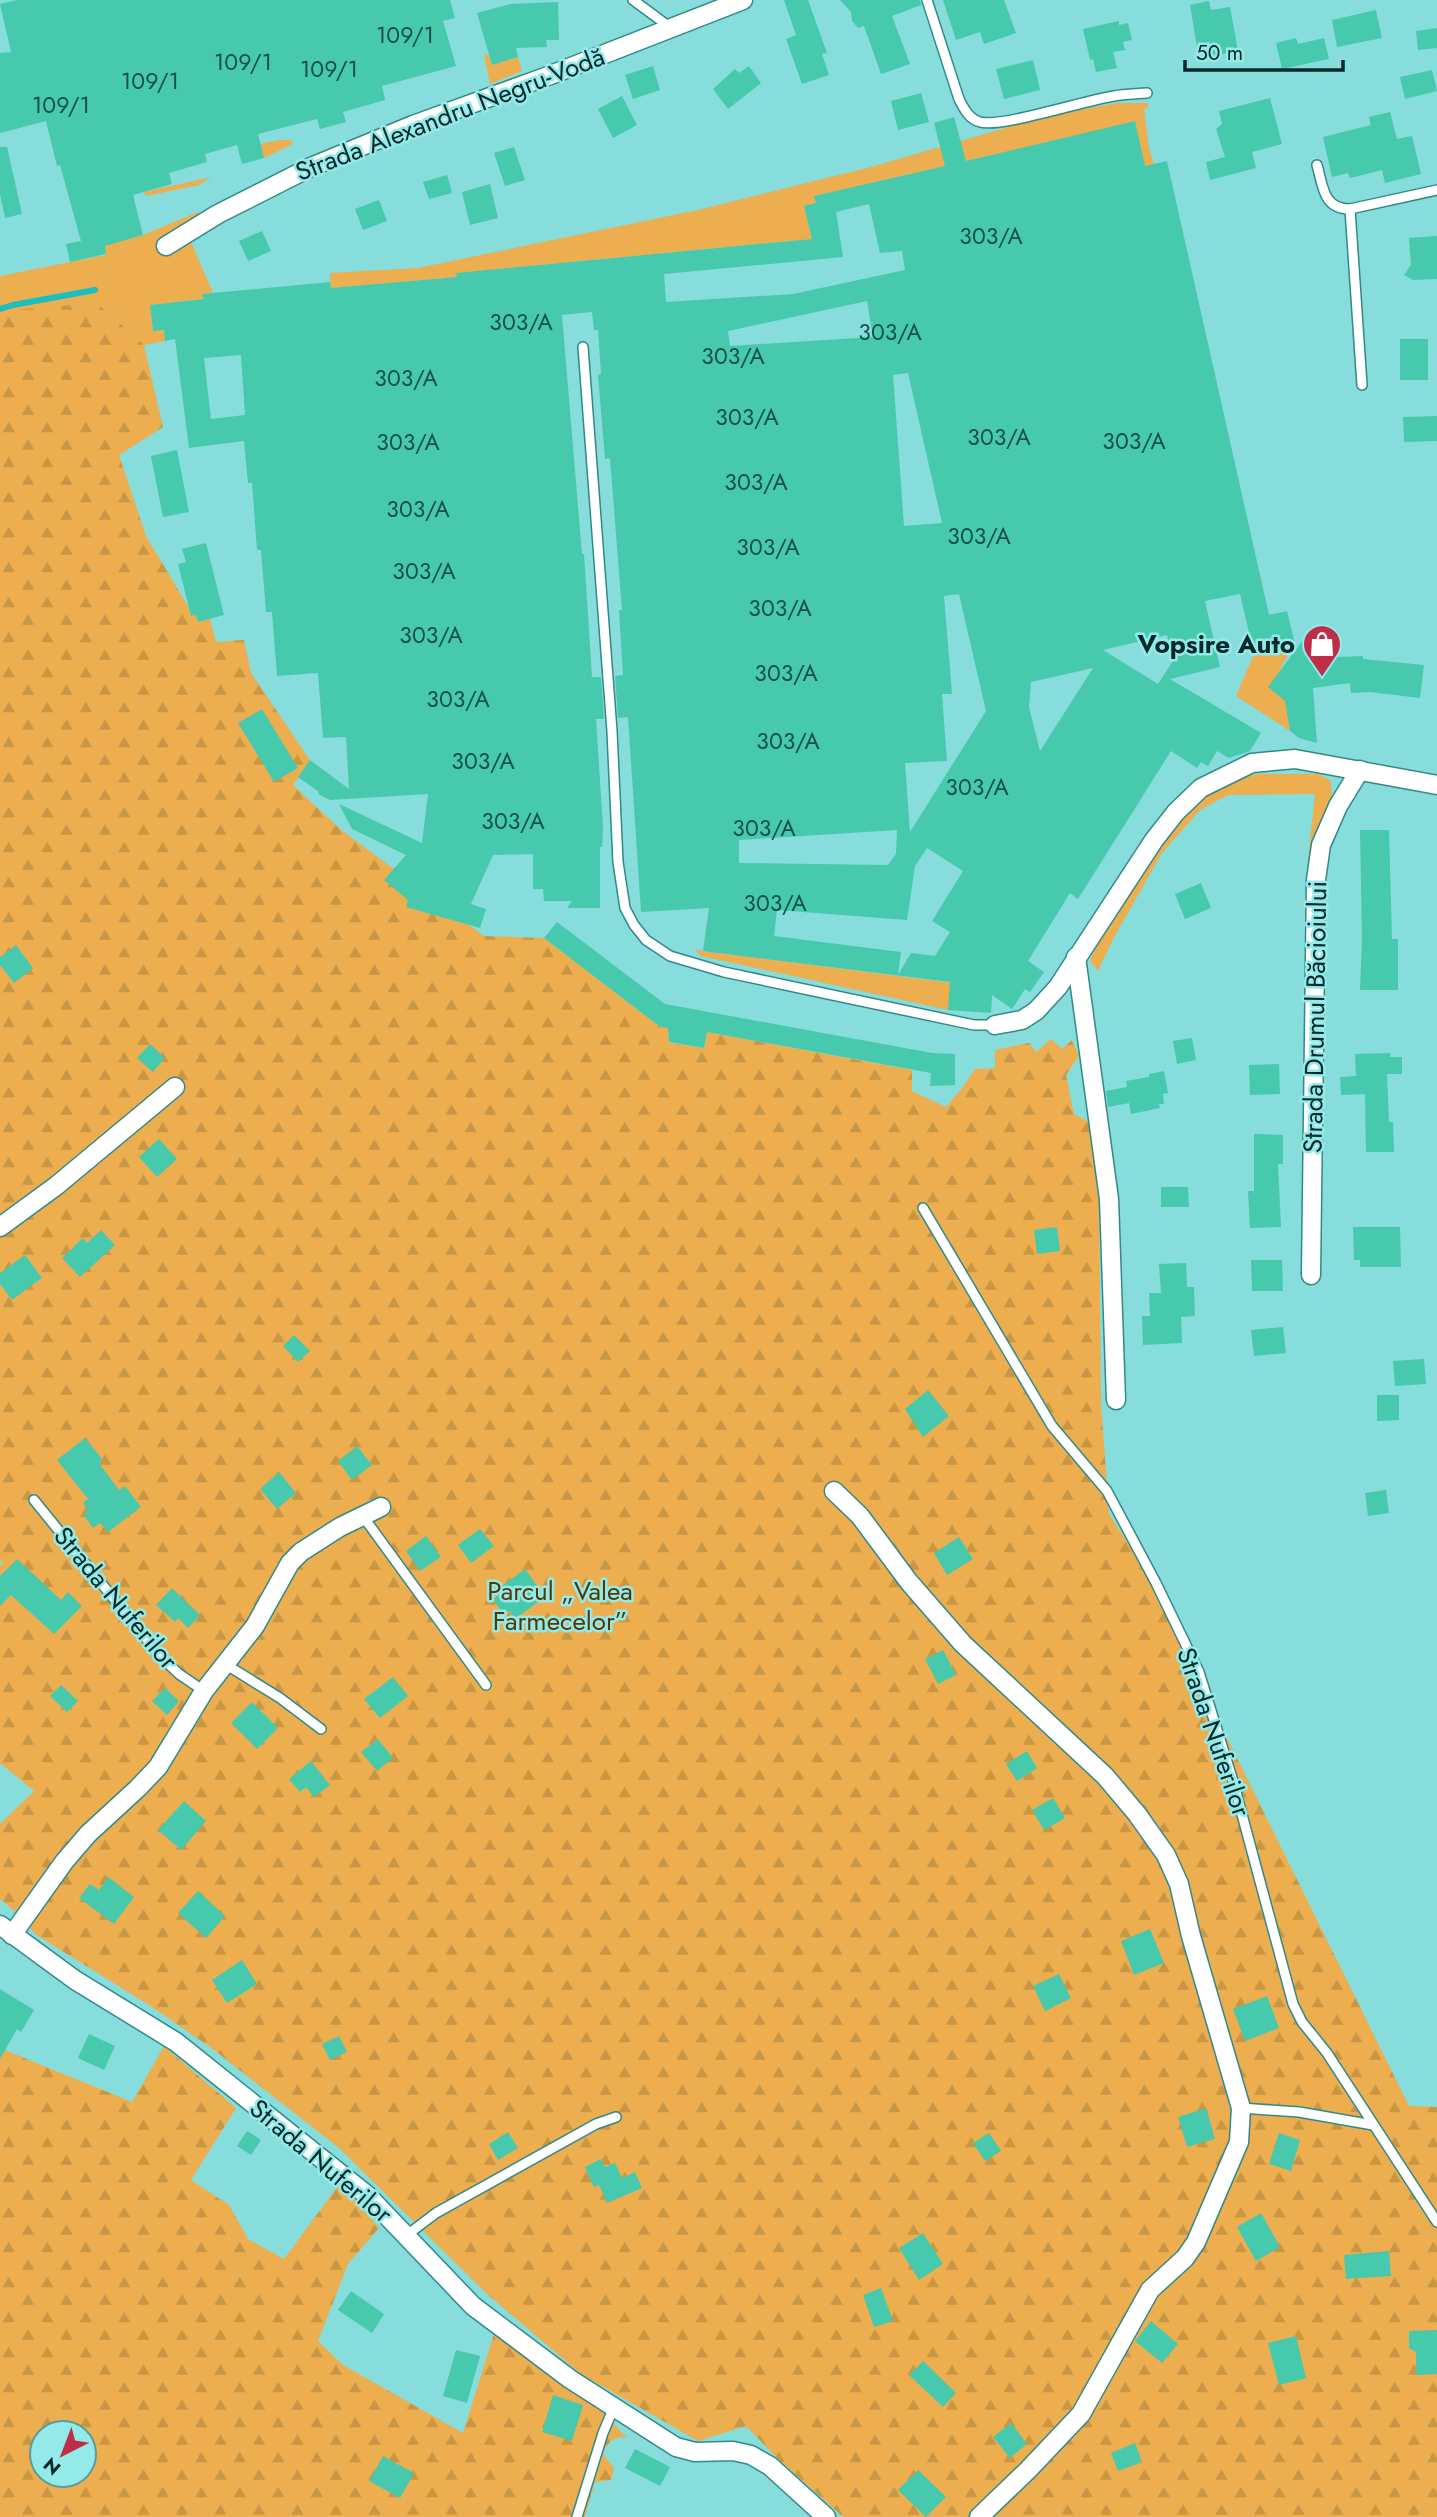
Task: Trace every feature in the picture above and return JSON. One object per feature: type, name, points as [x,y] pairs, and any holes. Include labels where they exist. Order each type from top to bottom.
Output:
[{"type":"street","name":"Strada Alexandru Negru-Vodă","points":[[166,246],[218,214],[311,167],[413,125],[743,0]]},
{"type":"street","points":[[995,1025],[1022,1020],[1036,1011],[1058,987],[1154,840],[1176,812],[1201,788],[1252,762],[1295,758],[1437,785]]},
{"type":"street","name":"Strada Drumul Băcioiului","points":[[1311,1275],[1316,880],[1321,845],[1338,806],[1360,770]]},
{"type":"street","points":[[1076,957],[1109,1199],[1116,1400]]},
{"type":"street","points":[[0,1227],[56,1186],[175,1087]]},
{"type":"street","points":[[834,1491],[860,1516],[909,1582],[963,1644],[1105,1776],[1137,1814],[1166,1855],[1178,1884],[1241,2108],[1240,2142],[1196,2242],[1185,2258],[1150,2290],[1081,2414],[979,2517]]},
{"type":"street","name":"Strada Nuferilor","points":[[381,1507],[301,1552],[290,1563],[255,1626],[204,1691],[158,1767],[80,1843],[6,1930],[75,1980],[176,2042],[367,2195],[473,2306],[570,2379],[676,2447],[695,2452],[733,2451],[751,2455],[770,2466],[826,2517]]},
{"type":"lane","points":[[633,0],[671,27]]},
{"type":"lane","points":[[927,0],[959,99],[966,113],[974,120],[984,123],[1012,120],[1115,96],[1147,93]]},
{"type":"lane","points":[[1317,165],[1326,194],[1331,204],[1338,209],[1350,209],[1437,190]]},
{"type":"lane","points":[[1350,209],[1362,385]]},
{"type":"lane","points":[[583,347],[612,731],[618,862],[625,908],[634,925],[646,940],[670,956],[723,972],[974,1025],[995,1025]]},
{"type":"lane","name":"Strada Nuferilor","points":[[923,1208],[1052,1426],[1107,1491],[1156,1583],[1199,1672],[1236,1793],[1293,2004],[1437,2222]]},
{"type":"lane","name":"Strada Nuferilor","points":[[34,1500],[161,1657],[179,1674],[204,1691]]},
{"type":"lane","points":[[362,1516],[486,1685]]},
{"type":"lane","points":[[225,1664],[280,1698],[321,1729]]},
{"type":"lane","points":[[1241,2108],[1299,2112],[1373,2125]]},
{"type":"lane","points":[[407,2235],[447,2207],[596,2124],[616,2117]]},
{"type":"lane","points":[[577,2517],[603,2433],[614,2407]]},
{"type":"green space","points":[[488,54],[492,65],[518,57],[522,71],[490,84],[484,55]]},
{"type":"green space","points":[[1118,103],[1148,103],[1148,108],[1144,109],[1149,149],[1154,164],[1127,170],[1134,122],[815,196],[816,203],[804,206],[812,239],[457,273],[457,277],[331,288],[330,273],[418,268],[698,210],[871,167],[1050,115]]},
{"type":"green space","points":[[291,140],[293,144],[264,158],[260,144]]},
{"type":"green space","points":[[211,177],[199,185],[146,196],[144,192]]},
{"type":"green space","points":[[198,212],[202,217],[189,237],[213,293],[203,294],[204,299],[150,305],[153,331],[164,330],[165,341],[144,345],[97,303],[0,312],[0,276],[106,255],[105,245],[143,235]]},
{"type":"green space","name":"Parcul „Valea Farmecelor”","points":[[97,303],[144,345],[163,427],[119,455],[146,536],[189,608],[191,616],[196,615],[198,622],[210,619],[216,642],[244,640],[251,673],[310,760],[293,785],[340,829],[484,936],[544,938],[659,1026],[668,1028],[670,1043],[704,1048],[707,1032],[912,1070],[912,1091],[946,1107],[975,1069],[995,1068],[995,1050],[1029,1043],[1036,1052],[1051,1039],[1062,1049],[1072,1040],[1079,1056],[1066,1075],[1074,1114],[1089,1122],[1099,1192],[1101,1402],[1109,1514],[1139,1560],[1409,2106],[1437,2107],[1437,2517],[843,2517],[777,2458],[746,2426],[698,2441],[581,2374],[487,2294],[338,2147],[210,2047],[152,2007],[35,1934],[18,1914],[0,1899],[0,1824],[34,1791],[0,1763],[0,1566],[3,1563],[0,1560],[0,311]]},
{"type":"green space","points":[[1295,644],[1281,667],[1290,731],[1236,696],[1254,654]]},
{"type":"green space","points":[[1257,774],[1319,774],[1331,781],[1332,803],[1307,868],[1315,794],[1228,795],[1200,810],[1162,853],[1098,971],[1090,961],[1099,942],[1126,894],[1160,844],[1178,822],[1212,791]]},
{"type":"green space","points":[[694,949],[992,988],[950,992],[948,1010],[701,956]]},
{"type":"green space","points":[[164,2046],[236,2108],[191,2180],[229,2205],[248,2239],[284,2259],[338,2186],[357,2200],[379,2228],[348,2264],[318,2341],[343,2365],[463,2433],[494,2334],[599,2408],[627,2438],[615,2439],[605,2450],[603,2454],[614,2468],[611,2480],[595,2482],[585,2517],[0,2517],[0,2048],[132,2102]]},
{"type":"building","points":[[17,0],[450,0],[455,18],[443,21],[456,66],[382,86],[385,100],[343,112],[346,122],[320,129],[317,119],[258,134],[264,158],[242,164],[237,145],[205,154],[207,162],[169,173],[172,184],[133,195],[143,235],[105,246],[106,254],[70,262],[66,244],[81,241],[46,121],[0,133],[0,53],[11,52],[0,4]]},
{"type":"building","points":[[784,0],[808,0],[827,53],[822,54],[829,75],[802,84],[786,39],[796,35]]},
{"type":"building","points":[[840,0],[920,0],[921,5],[892,16],[910,64],[881,74],[864,26],[858,28],[852,21],[851,12]]},
{"type":"building","points":[[943,0],[1004,0],[1016,33],[984,44],[980,32],[956,40]]},
{"type":"building","points":[[1209,1],[1211,10],[1230,7],[1238,51],[1206,57],[1204,45],[1197,47],[1190,5]]},
{"type":"building","points":[[558,2],[559,40],[546,40],[547,47],[516,48],[518,57],[492,65],[477,13],[510,4]]},
{"type":"building","points":[[1376,10],[1382,38],[1337,47],[1332,20]]},
{"type":"building","points":[[1119,21],[1119,25],[1128,23],[1132,40],[1123,42],[1125,50],[1113,52],[1117,68],[1096,72],[1093,59],[1090,60],[1083,29]]},
{"type":"building","points":[[1437,28],[1437,48],[1418,50],[1416,31]]},
{"type":"building","points":[[1296,38],[1298,44],[1324,38],[1329,59],[1282,69],[1276,43]]},
{"type":"building","points":[[1033,60],[1040,90],[1004,99],[996,69]]},
{"type":"building","points":[[653,66],[660,90],[633,99],[625,75]]},
{"type":"building","points":[[749,66],[761,83],[728,109],[713,89],[735,69],[739,73]]},
{"type":"building","points":[[1432,70],[1437,91],[1405,99],[1400,77]]},
{"type":"building","points":[[921,93],[929,122],[898,130],[891,101]]},
{"type":"building","points":[[622,96],[637,125],[613,138],[598,109]]},
{"type":"building","points":[[1270,98],[1282,144],[1252,152],[1256,168],[1210,180],[1206,162],[1225,157],[1216,129],[1222,124],[1219,111]]},
{"type":"building","points":[[1390,112],[1397,139],[1412,136],[1421,174],[1385,183],[1382,170],[1350,178],[1348,173],[1332,177],[1323,137],[1371,125],[1369,117]]},
{"type":"building","points":[[954,117],[966,161],[1135,121],[1145,166],[1167,161],[1269,615],[1287,611],[1295,644],[1254,654],[1240,594],[1205,601],[1220,667],[1170,679],[1261,733],[1250,751],[1229,758],[1217,751],[1208,766],[1201,762],[1197,768],[1171,751],[1078,899],[1070,893],[1028,961],[1044,972],[1030,992],[1025,989],[1012,1009],[992,995],[991,1013],[948,1010],[950,982],[703,951],[709,908],[641,912],[628,717],[618,718],[615,676],[623,675],[619,610],[622,610],[610,458],[605,459],[598,375],[601,374],[598,330],[594,330],[592,312],[562,315],[584,554],[592,677],[601,677],[604,719],[596,719],[603,827],[600,847],[600,908],[567,908],[572,901],[544,901],[543,889],[533,889],[533,854],[493,855],[471,904],[486,909],[480,928],[406,907],[408,900],[384,880],[406,855],[352,829],[339,804],[422,843],[428,794],[330,800],[318,794],[319,792],[298,777],[310,760],[349,789],[346,737],[323,738],[318,673],[277,676],[272,612],[266,612],[261,550],[257,550],[252,483],[248,483],[244,441],[189,448],[175,339],[165,341],[164,330],[153,331],[150,305],[204,299],[202,294],[330,282],[331,288],[457,277],[456,273],[812,239],[804,206],[816,203],[814,196],[945,166],[934,123]],"holes":[[[869,204],[880,253],[902,251],[905,270],[793,294],[666,302],[664,274],[843,257],[836,212]],[[867,301],[873,337],[730,346],[728,331]],[[241,355],[245,415],[211,419],[204,358]],[[908,373],[942,523],[904,526],[893,375]],[[959,594],[986,711],[910,832],[905,763],[947,761],[942,694],[952,694],[944,596]],[[1167,635],[1173,661],[1158,684],[1103,650]],[[1093,668],[1040,751],[1029,707],[1031,682]],[[897,830],[896,854],[888,865],[739,863],[739,840]],[[927,848],[963,871],[932,921],[950,932],[935,956],[911,953],[898,975],[901,952],[774,936],[777,910],[907,920],[915,866]]]},
{"type":"building","points":[[0,147],[7,147],[22,214],[5,218],[0,194]]},
{"type":"building","points":[[514,147],[525,180],[505,186],[494,153]]},
{"type":"building","points":[[447,175],[452,193],[429,199],[423,182]]},
{"type":"building","points":[[490,184],[498,218],[470,225],[462,192]]},
{"type":"building","points":[[379,200],[387,221],[363,230],[355,209]]},
{"type":"building","points":[[262,231],[271,251],[248,261],[239,241]]},
{"type":"building","points":[[1437,236],[1437,279],[1413,280],[1404,275],[1411,265],[1409,238]]},
{"type":"building","points":[[1400,339],[1428,339],[1428,380],[1400,380]]},
{"type":"building","points":[[1437,416],[1437,441],[1404,442],[1403,417]]},
{"type":"building","points":[[177,450],[189,512],[163,517],[151,456]]},
{"type":"building","points":[[206,543],[224,615],[198,622],[196,615],[191,616],[178,564],[186,562],[182,549]]},
{"type":"building","points":[[1309,632],[1308,652],[1339,653],[1338,657],[1363,656],[1363,659],[1424,665],[1420,698],[1370,692],[1351,693],[1350,683],[1313,688],[1317,743],[1299,738],[1290,731],[1285,701],[1268,687]]},
{"type":"building","points":[[262,709],[298,768],[274,782],[238,723]]},
{"type":"building","points":[[1360,830],[1389,830],[1392,939],[1398,939],[1398,990],[1360,990]]},
{"type":"building","points":[[1201,883],[1211,908],[1185,919],[1175,894]]},
{"type":"building","points":[[557,922],[665,1004],[932,1053],[955,1054],[955,1085],[930,1086],[931,1073],[707,1032],[704,1048],[669,1042],[668,1028],[659,1026],[544,938]]},
{"type":"building","points":[[16,945],[33,968],[14,983],[0,965],[0,957]]},
{"type":"building","points":[[1192,1038],[1196,1060],[1177,1064],[1173,1041]]},
{"type":"building","points":[[150,1044],[165,1058],[153,1072],[137,1058]]},
{"type":"building","points":[[1390,1053],[1390,1057],[1402,1057],[1402,1074],[1387,1074],[1389,1122],[1393,1122],[1394,1152],[1366,1152],[1365,1094],[1341,1095],[1340,1077],[1356,1076],[1355,1054]]},
{"type":"building","points":[[1279,1064],[1280,1094],[1250,1095],[1249,1065]]},
{"type":"building","points":[[1164,1071],[1168,1093],[1163,1094],[1164,1104],[1159,1104],[1160,1108],[1131,1114],[1129,1103],[1108,1107],[1106,1091],[1127,1087],[1126,1081]]},
{"type":"building","points":[[1254,1134],[1283,1135],[1283,1164],[1278,1164],[1281,1227],[1250,1228],[1248,1191],[1254,1191]]},
{"type":"building","points":[[159,1139],[177,1159],[157,1177],[139,1157]]},
{"type":"building","points":[[1161,1187],[1188,1187],[1189,1207],[1161,1207]]},
{"type":"building","points":[[1057,1227],[1060,1251],[1037,1254],[1034,1230]]},
{"type":"building","points":[[1353,1227],[1400,1227],[1401,1267],[1360,1267],[1360,1260],[1354,1260]]},
{"type":"building","points":[[101,1230],[115,1245],[80,1277],[62,1258],[83,1238],[87,1243]]},
{"type":"building","points":[[25,1255],[42,1278],[12,1300],[0,1284],[0,1273]]},
{"type":"building","points":[[1251,1260],[1282,1260],[1283,1291],[1252,1291]]},
{"type":"building","points":[[1186,1263],[1187,1287],[1194,1287],[1195,1316],[1181,1317],[1182,1343],[1143,1345],[1142,1316],[1150,1316],[1149,1293],[1161,1293],[1159,1264]]},
{"type":"building","points":[[1283,1327],[1286,1353],[1254,1356],[1251,1330]]},
{"type":"building","points":[[294,1335],[310,1351],[298,1362],[283,1346]]},
{"type":"building","points":[[1424,1359],[1426,1384],[1395,1386],[1393,1361]]},
{"type":"building","points":[[928,1390],[949,1416],[923,1437],[905,1409]]},
{"type":"building","points":[[1377,1395],[1399,1395],[1399,1420],[1377,1421]]},
{"type":"building","points":[[85,1438],[103,1460],[99,1463],[119,1490],[125,1486],[141,1507],[108,1532],[100,1523],[93,1528],[83,1514],[88,1510],[83,1503],[88,1499],[57,1460]]},
{"type":"building","points":[[357,1446],[372,1465],[352,1480],[338,1461]]},
{"type":"building","points":[[279,1472],[296,1493],[277,1509],[260,1489]]},
{"type":"building","points":[[1386,1490],[1389,1513],[1368,1516],[1365,1493]]},
{"type":"building","points":[[480,1529],[494,1546],[471,1563],[458,1545]]},
{"type":"building","points":[[426,1536],[441,1557],[420,1571],[406,1551]]},
{"type":"building","points":[[959,1537],[973,1559],[947,1575],[934,1553]]},
{"type":"building","points":[[17,1559],[61,1600],[68,1592],[82,1606],[54,1634],[11,1595],[0,1606],[0,1576]]},
{"type":"building","points":[[525,1569],[545,1597],[515,1619],[509,1611],[503,1614],[493,1599],[499,1595],[495,1591]]},
{"type":"building","points":[[172,1588],[200,1615],[188,1628],[178,1618],[175,1622],[156,1605]]},
{"type":"building","points":[[943,1650],[956,1675],[938,1684],[925,1659]]},
{"type":"building","points":[[393,1677],[408,1696],[380,1718],[364,1699]]},
{"type":"building","points":[[61,1685],[78,1701],[67,1712],[50,1696]]},
{"type":"building","points":[[165,1688],[179,1701],[167,1715],[152,1701]]},
{"type":"building","points":[[252,1702],[278,1728],[257,1749],[231,1723]]},
{"type":"building","points":[[378,1739],[393,1758],[377,1771],[361,1752]]},
{"type":"building","points":[[1027,1751],[1037,1768],[1017,1781],[1006,1764]]},
{"type":"building","points":[[311,1761],[330,1785],[314,1797],[306,1787],[300,1792],[289,1779]]},
{"type":"building","points":[[1053,1798],[1065,1818],[1044,1830],[1032,1810]]},
{"type":"building","points":[[184,1801],[206,1821],[181,1850],[158,1830]]},
{"type":"building","points":[[108,1877],[134,1897],[114,1924],[79,1898],[90,1884],[99,1890]]},
{"type":"building","points":[[198,1891],[225,1916],[206,1938],[178,1913]]},
{"type":"building","points":[[1150,1929],[1164,1963],[1134,1975],[1121,1941]]},
{"type":"building","points":[[242,1960],[257,1984],[227,2003],[212,1980]]},
{"type":"building","points":[[1059,1974],[1071,1998],[1045,2011],[1033,1986]]},
{"type":"building","points":[[0,1989],[34,2010],[21,2032],[17,2029],[0,2059]]},
{"type":"building","points":[[1267,1996],[1279,2028],[1245,2041],[1233,2009]]},
{"type":"building","points":[[89,2034],[115,2046],[104,2070],[78,2058]]},
{"type":"building","points":[[339,2036],[347,2052],[330,2060],[322,2044]]},
{"type":"building","points":[[1206,2108],[1215,2139],[1187,2147],[1178,2117]]},
{"type":"building","points":[[247,2131],[261,2140],[251,2155],[237,2146]]},
{"type":"building","points":[[508,2132],[518,2148],[498,2160],[489,2144]]},
{"type":"building","points":[[989,2133],[1001,2151],[985,2161],[973,2143]]},
{"type":"building","points":[[1279,2133],[1300,2140],[1291,2171],[1269,2164]]},
{"type":"building","points":[[601,2159],[605,2167],[615,2163],[622,2178],[635,2172],[642,2188],[607,2203],[599,2185],[594,2187],[585,2167]]},
{"type":"building","points":[[1261,2213],[1280,2247],[1256,2261],[1237,2227]]},
{"type":"building","points":[[923,2233],[943,2264],[919,2280],[899,2248]]},
{"type":"building","points":[[1389,2251],[1391,2276],[1346,2279],[1344,2255]]},
{"type":"building","points":[[881,2288],[893,2321],[874,2327],[863,2295]]},
{"type":"building","points":[[351,2291],[384,2314],[372,2333],[338,2310]]},
{"type":"building","points":[[1151,2321],[1178,2344],[1162,2363],[1135,2341]]},
{"type":"building","points":[[1437,2330],[1437,2374],[1416,2375],[1416,2352],[1409,2348],[1409,2331]]},
{"type":"building","points":[[1296,2336],[1306,2378],[1279,2385],[1268,2343]]},
{"type":"building","points":[[456,2350],[480,2356],[467,2403],[443,2396]]},
{"type":"building","points":[[923,2361],[956,2393],[943,2407],[909,2375]]},
{"type":"building","points":[[553,2395],[583,2405],[572,2441],[542,2432]]},
{"type":"building","points":[[1011,2423],[1027,2444],[1010,2458],[993,2437]]},
{"type":"building","points":[[1135,2443],[1142,2462],[1118,2471],[1111,2453]]},
{"type":"building","points":[[635,2449],[670,2467],[660,2486],[625,2468]]},
{"type":"building","points":[[383,2456],[414,2473],[400,2498],[369,2481]]},
{"type":"building","points":[[918,2470],[946,2497],[926,2517],[898,2490]]},
{"type":"waterway","points":[[0,309],[95,290]]},
{"type":"place","name":"Vopsire Auto","points":[[1322,678]]}]
